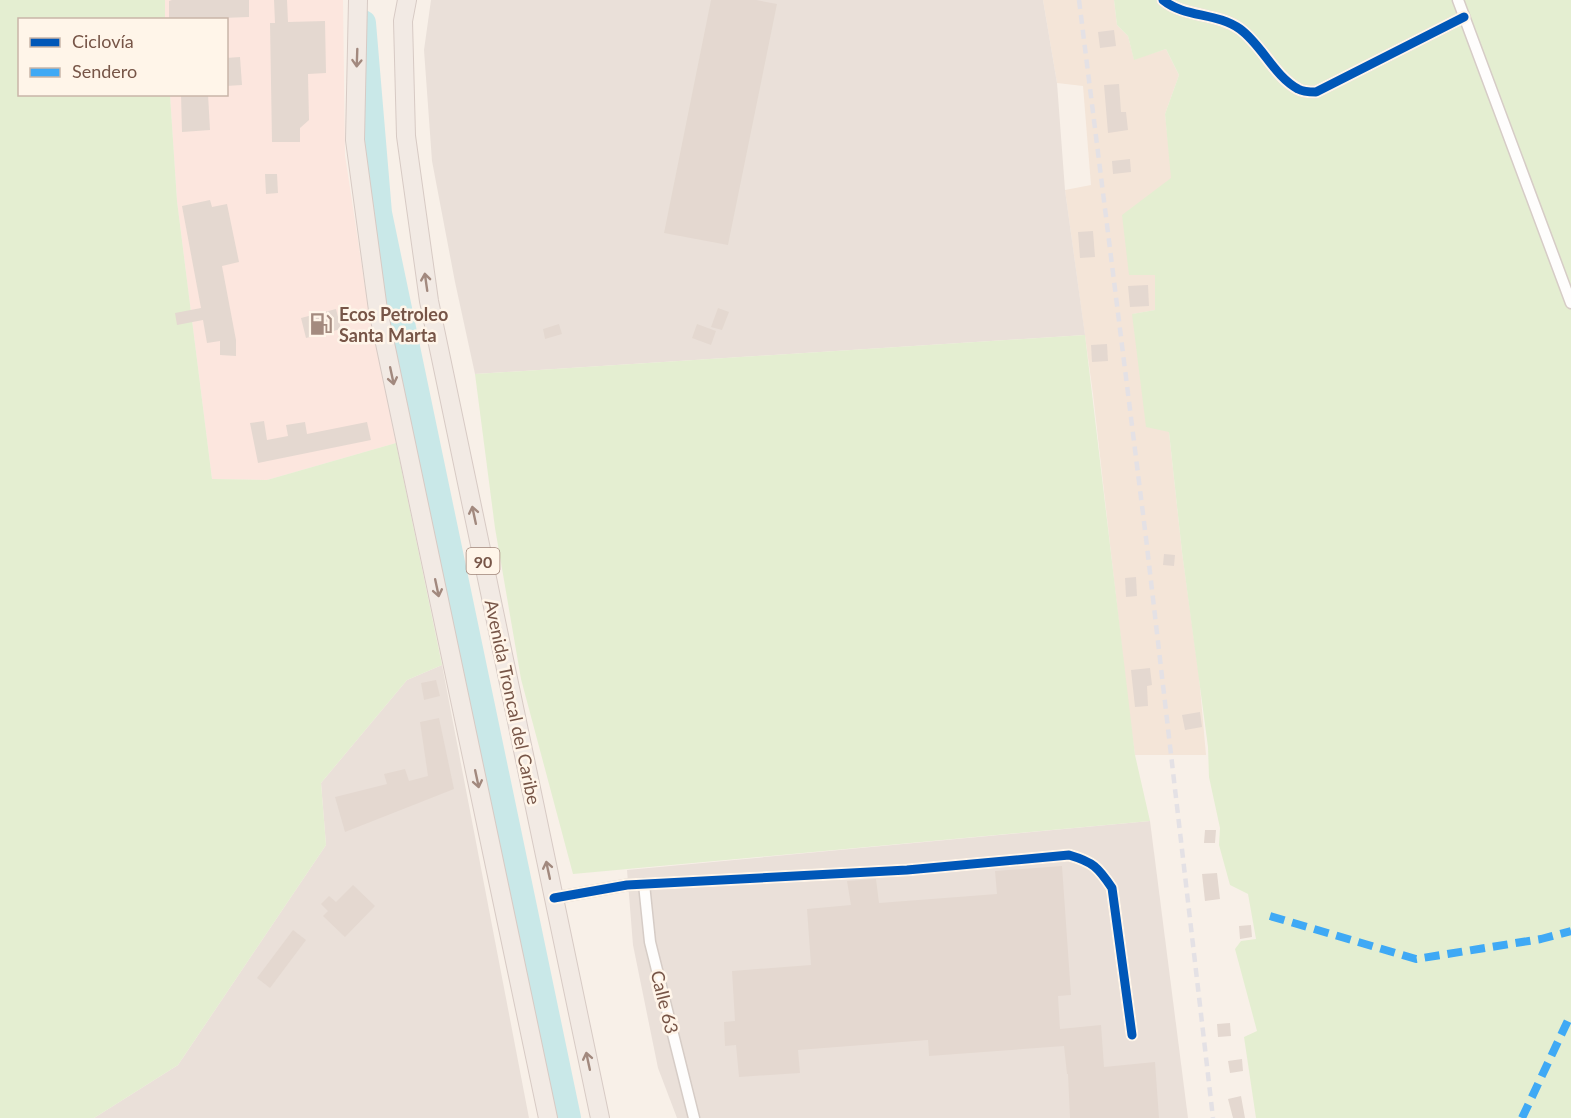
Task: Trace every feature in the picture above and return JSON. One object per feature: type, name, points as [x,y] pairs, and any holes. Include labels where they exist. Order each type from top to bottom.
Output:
[{"type":"highway","points":[[358,0],[355,140],[378,310],[548,1118]]},
{"type":"highway","name":"Avenida Troncal del Caribe","points":[[407,0],[403,21],[406,136],[429,301],[600,1118]]},
{"type":"street","points":[[1162,0],[1173,8],[1221,19],[1241,30],[1289,82],[1300,90],[1316,92],[1464,17]]},
{"type":"street","points":[[1458,0],[1571,303]]},
{"type":"street","points":[[554,898],[596,889],[644,884],[907,870],[1069,855],[1089,861],[1101,871],[1112,888],[1132,1035]]},
{"type":"street","name":"Calle 63","points":[[644,884],[650,942],[694,1118]]},
{"type":"shaded area","points":[[165,0],[343,0],[345,155],[368,306],[396,443],[267,480],[212,479],[177,201],[170,96],[228,96],[228,18],[165,18]]},
{"type":"shaded area","points":[[431,0],[1043,0],[1057,83],[1065,190],[1085,335],[475,374],[432,161],[424,50]]},
{"type":"shaded area","points":[[1043,0],[1114,0],[1117,25],[1128,36],[1134,59],[1166,49],[1179,75],[1165,114],[1172,178],[1155,274],[1155,310],[1133,314],[1169,432],[1199,676],[1206,755],[1135,755],[1093,394],[1065,190],[1091,185],[1083,86],[1057,83]]},
{"type":"shaded area","points":[[442,665],[529,1118],[94,1118],[178,1065],[326,845],[321,783],[407,680]]},
{"type":"shaded area","points":[[1150,821],[1188,1118],[677,1118],[658,1068],[633,945],[627,870]]},
{"type":"green space","points":[[0,0],[165,0],[165,18],[18,18],[18,96],[170,96],[177,201],[212,479],[267,480],[396,443],[442,665],[407,680],[321,783],[326,845],[178,1065],[94,1118],[0,1118]]},
{"type":"green space","points":[[1114,0],[1571,0],[1571,1118],[1256,1118],[1244,1037],[1257,1031],[1235,949],[1241,941],[1256,939],[1248,894],[1230,885],[1219,845],[1220,828],[1209,777],[1208,747],[1182,552],[1169,432],[1146,427],[1132,314],[1155,310],[1155,275],[1129,275],[1122,215],[1171,178],[1165,114],[1179,75],[1166,49],[1134,60],[1128,36],[1117,25]]},
{"type":"green space","points":[[1085,335],[1135,755],[1150,821],[573,874],[521,679],[495,528],[475,374]]},
{"type":"building","points":[[249,0],[249,17],[169,18],[169,1]]},
{"type":"building","points":[[274,0],[287,0],[288,22],[325,21],[326,73],[308,74],[309,120],[300,128],[300,142],[272,142],[270,23],[275,23]]},
{"type":"building","points":[[711,0],[756,0],[777,4],[728,245],[664,233]]},
{"type":"building","points":[[1114,30],[1116,46],[1100,48],[1098,32]]},
{"type":"building","points":[[240,57],[242,85],[228,86],[228,58]]},
{"type":"building","points":[[1119,84],[1121,112],[1126,112],[1128,130],[1108,133],[1104,85]]},
{"type":"building","points":[[181,96],[208,96],[210,130],[182,132]]},
{"type":"building","points":[[1130,159],[1131,172],[1113,174],[1112,161]]},
{"type":"building","points":[[265,174],[277,174],[278,193],[266,194]]},
{"type":"building","points":[[210,200],[212,207],[227,204],[239,262],[222,266],[236,340],[236,356],[220,355],[220,341],[207,343],[203,320],[177,325],[175,313],[201,308],[182,206]]},
{"type":"building","points":[[1093,231],[1095,257],[1080,258],[1078,232]]},
{"type":"building","points":[[1148,285],[1149,306],[1130,307],[1128,286]]},
{"type":"building","points":[[718,308],[729,312],[722,330],[711,327]]},
{"type":"building","name":"Ecos Petroleo Santa Marta","points":[[336,309],[341,329],[306,338],[301,318]]},
{"type":"building","points":[[559,324],[562,334],[545,339],[543,329]]},
{"type":"building","points":[[697,324],[716,331],[711,345],[692,338]]},
{"type":"building","points":[[1107,344],[1108,361],[1092,362],[1091,345]]},
{"type":"building","points":[[264,421],[267,440],[288,436],[286,425],[305,422],[307,434],[367,422],[371,440],[258,463],[250,423]]},
{"type":"building","points":[[1164,554],[1175,555],[1174,566],[1163,565]]},
{"type":"building","points":[[1136,577],[1137,596],[1126,597],[1125,578]]},
{"type":"building","points":[[1150,668],[1152,685],[1147,686],[1148,706],[1135,707],[1131,670]]},
{"type":"building","points":[[436,680],[440,696],[424,700],[421,683]]},
{"type":"building","points":[[1200,712],[1202,727],[1185,730],[1182,715]]},
{"type":"building","points":[[439,718],[454,789],[345,832],[335,797],[387,784],[384,774],[405,769],[409,781],[428,776],[420,722]]},
{"type":"building","points":[[1205,830],[1216,830],[1215,843],[1204,843]]},
{"type":"building","points":[[1062,866],[1071,995],[1058,996],[1060,1029],[1101,1025],[1104,1067],[1155,1062],[1159,1118],[1070,1118],[1064,1046],[929,1056],[928,1040],[798,1050],[800,1073],[739,1077],[736,1045],[725,1046],[724,1022],[735,1021],[732,971],[811,965],[807,909],[851,905],[847,881],[876,879],[879,903],[997,894],[995,871]]},
{"type":"building","points":[[1217,873],[1220,899],[1205,901],[1202,874]]},
{"type":"building","points":[[353,885],[375,906],[345,937],[323,916],[328,911],[321,904],[329,896],[336,902]]},
{"type":"building","points":[[1251,925],[1252,937],[1240,939],[1239,926]]},
{"type":"building","points":[[293,930],[306,940],[270,988],[257,978]]},
{"type":"building","points":[[1230,1023],[1231,1036],[1218,1037],[1217,1024]]},
{"type":"building","points":[[1242,1059],[1243,1071],[1230,1073],[1228,1061]]},
{"type":"building","points":[[1241,1096],[1245,1118],[1233,1118],[1228,1099]]},
{"type":"waterway","points":[[363,23],[379,213],[568,1118]]},
{"type":"railway","points":[[1079,0],[1146,538],[1213,1118]]},
{"type":"marked path","points":[[1270,916],[1416,959],[1541,939],[1571,931]]},
{"type":"marked path","points":[[1522,1118],[1571,1014]]},
{"type":"cycle path","points":[[1163,0],[1181,10],[1221,20],[1240,29],[1255,43],[1282,76],[1300,90],[1309,92],[1316,92],[1464,17]]},
{"type":"cycle path","points":[[554,898],[627,885],[907,870],[1069,855],[1094,866],[1112,888],[1132,1035]]},
{"type":"place","name":"Ecos Petroleo Santa Marta","points":[[321,324]]}]
